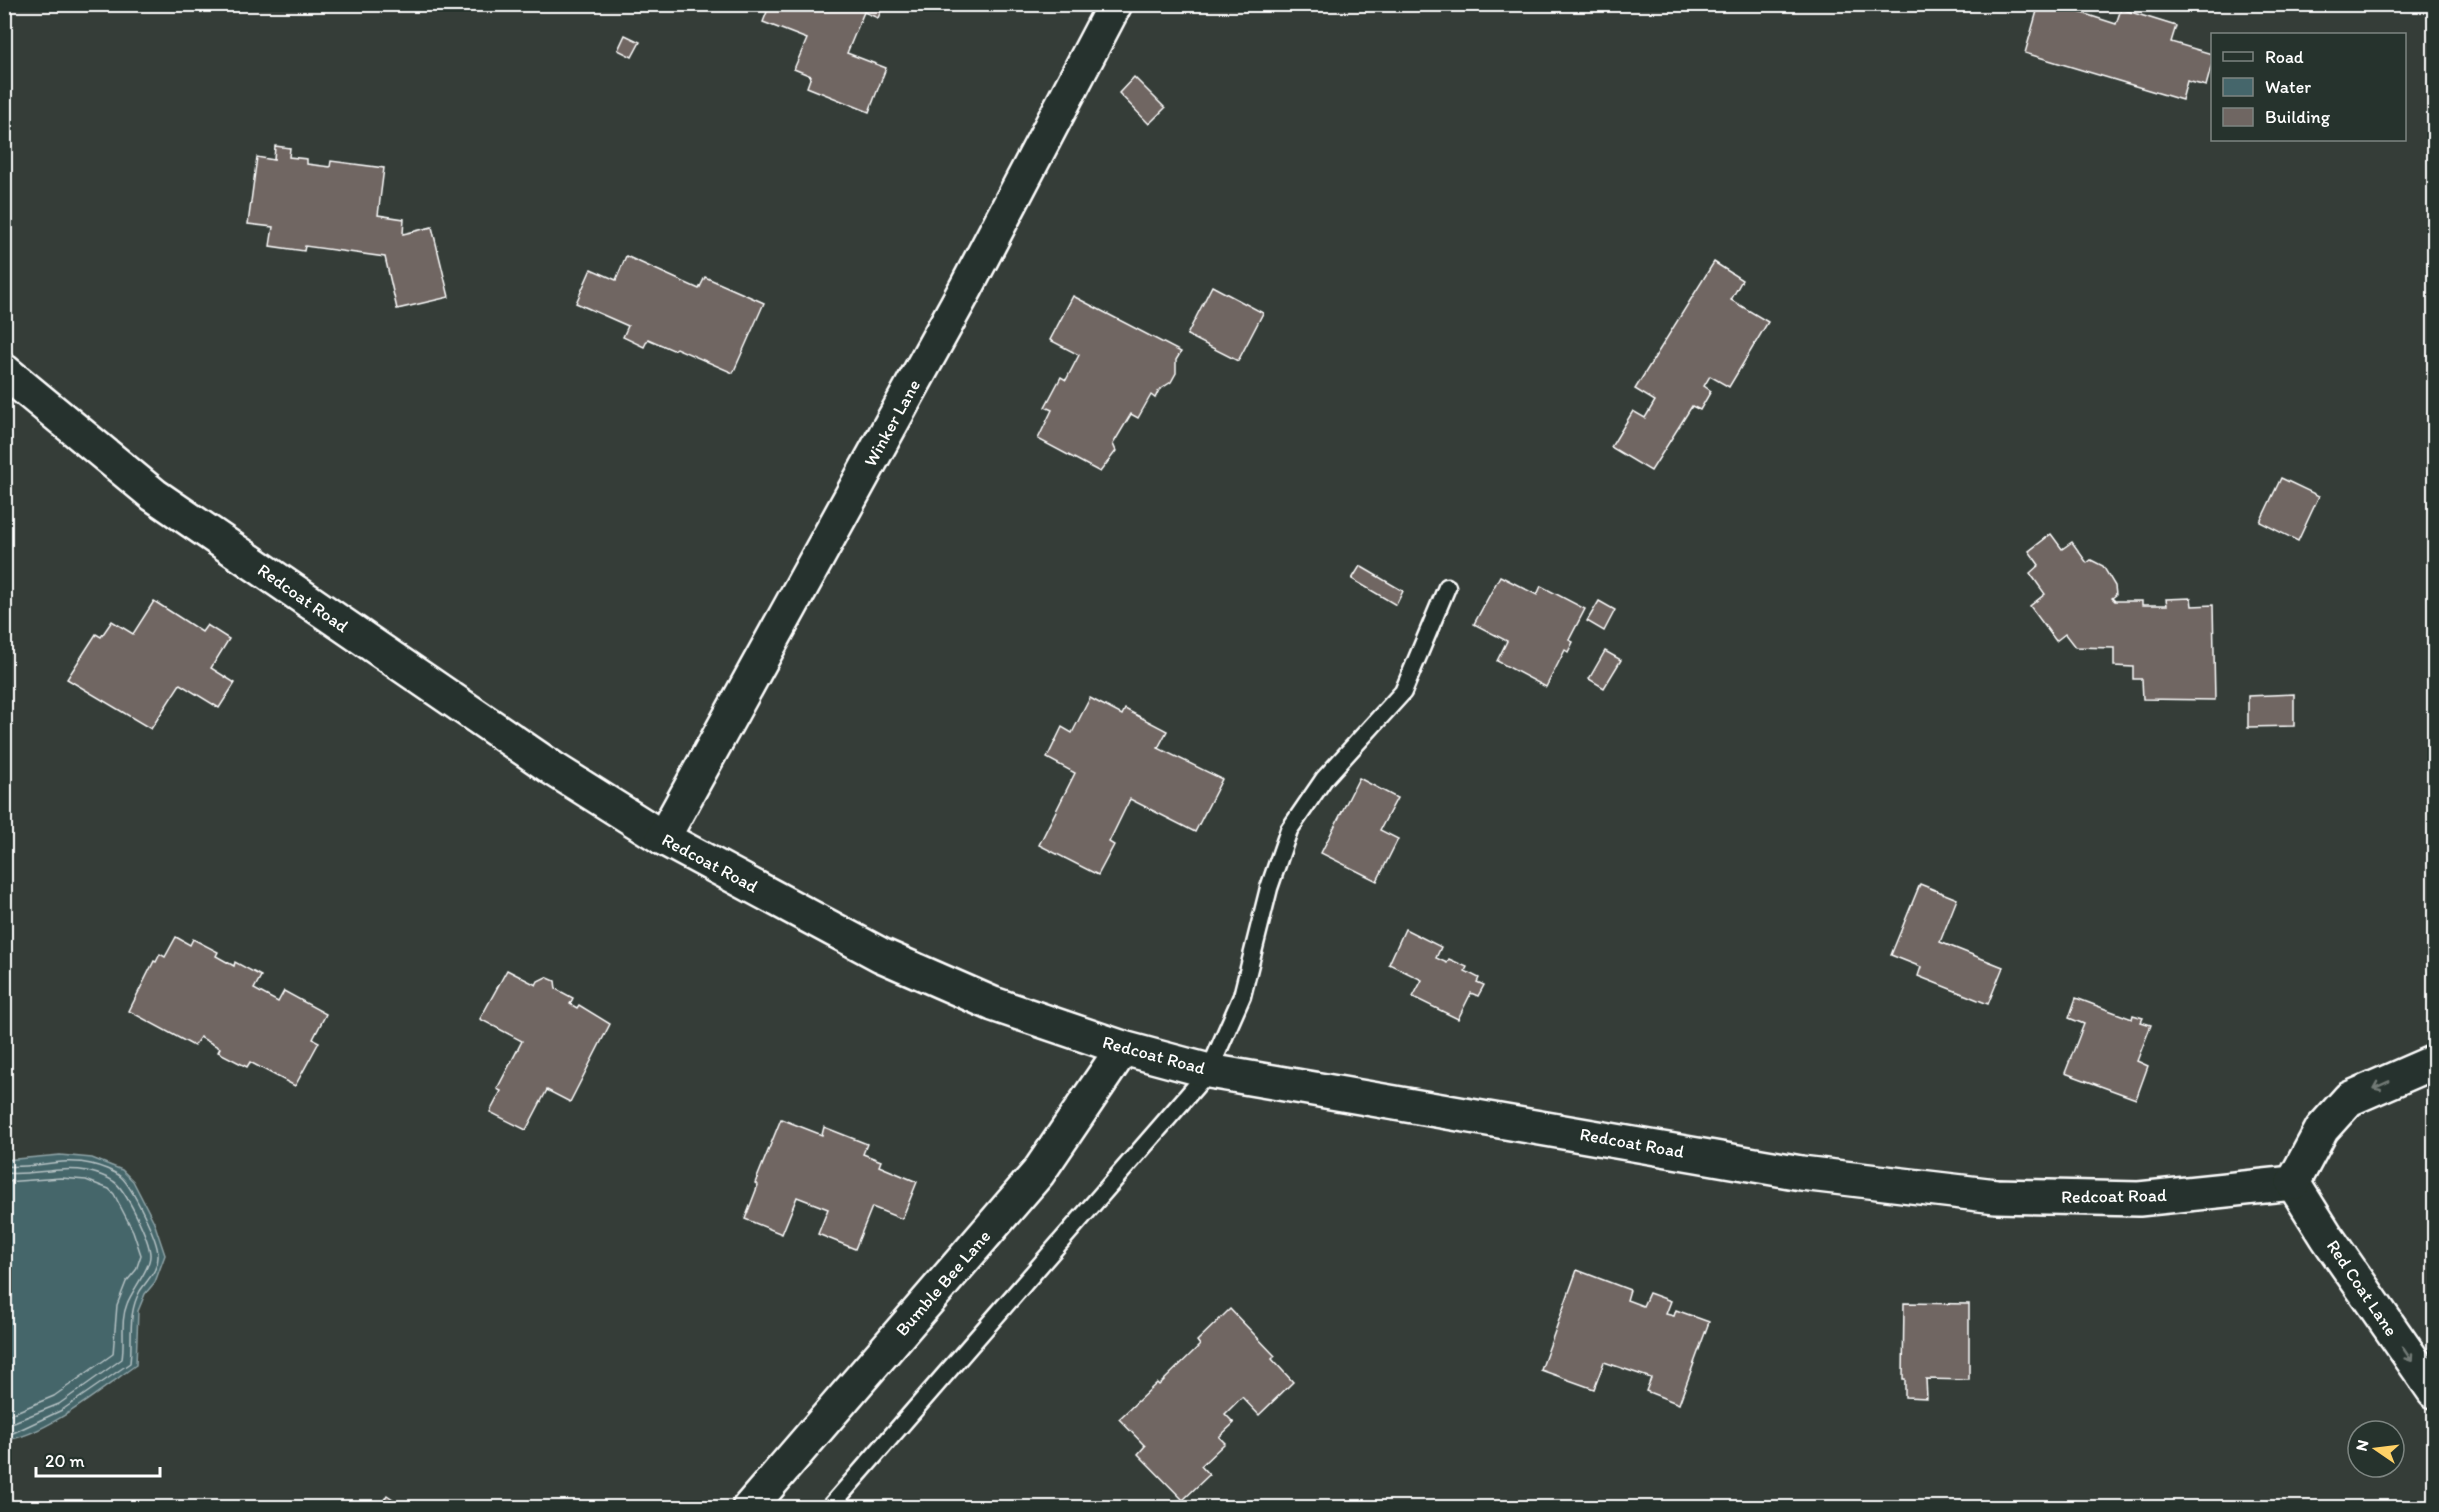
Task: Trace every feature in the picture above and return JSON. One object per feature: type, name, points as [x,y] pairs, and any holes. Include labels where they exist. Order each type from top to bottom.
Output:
[{"type":"street","name":"Winker Lane","points":[[663,838],[966,288],[1115,4]]},
{"type":"street","name":"Redcoat Road","points":[[4,371],[154,495],[552,768],[663,838],[881,955],[993,1004],[1123,1048],[1209,1071],[1801,1173],[1996,1196],[2139,1199],[2293,1184]]},
{"type":"street","name":"Bumble Bee Lane","points":[[749,1508],[1038,1173],[1123,1048]]},
{"type":"street","points":[[2293,1184],[2322,1129],[2349,1099],[2434,1062]]},
{"type":"street","name":"Red Coat Lane","points":[[2293,1184],[2434,1391]]},
{"type":"lane","points":[[829,1508],[1209,1071],[1242,996],[1269,888],[1289,830],[1324,779],[1403,692],[1447,586]]},
{"type":"water","points":[[60,1155],[92,1158],[122,1170],[133,1181],[154,1222],[165,1255],[155,1282],[145,1294],[138,1311],[136,1365],[55,1421],[21,1437],[5,1440],[5,1160]]},
{"type":"building","points":[[770,4],[884,4],[878,18],[864,12],[847,53],[886,68],[869,112],[807,87],[811,76],[794,69],[807,39],[763,22]]},
{"type":"building","points":[[2039,4],[2054,4],[2116,24],[2121,9],[2176,26],[2171,42],[2211,54],[2211,68],[2206,86],[2187,81],[2182,100],[2025,53]]},
{"type":"building","points":[[625,35],[640,42],[632,57],[618,50]]},
{"type":"building","points":[[1134,77],[1165,108],[1149,124],[1119,93]]},
{"type":"building","points":[[275,146],[290,148],[289,157],[307,159],[307,164],[330,167],[331,161],[384,168],[378,215],[404,219],[403,234],[432,227],[449,297],[397,309],[385,257],[305,246],[304,251],[270,246],[273,227],[248,224],[257,157],[274,160]]},
{"type":"building","points":[[626,256],[699,289],[705,277],[764,303],[733,373],[676,348],[673,350],[648,339],[644,347],[623,337],[628,326],[576,303],[591,269],[616,280]]},
{"type":"building","points":[[1714,262],[1742,280],[1731,300],[1768,322],[1729,387],[1710,376],[1704,386],[1711,391],[1700,410],[1692,406],[1651,471],[1611,447],[1633,411],[1645,418],[1655,401],[1635,389]]},
{"type":"building","points":[[1212,286],[1263,313],[1238,361],[1187,335]]},
{"type":"building","points":[[1073,296],[1181,352],[1176,360],[1176,373],[1171,382],[1159,390],[1155,398],[1151,395],[1138,418],[1131,414],[1113,444],[1116,451],[1100,472],[1038,439],[1052,410],[1045,407],[1061,377],[1066,380],[1079,355],[1050,340]]},
{"type":"building","points":[[2281,478],[2319,496],[2298,541],[2260,522]]},
{"type":"building","points":[[2051,534],[2062,549],[2072,542],[2087,563],[2091,560],[2103,566],[2115,586],[2116,595],[2112,598],[2115,601],[2142,601],[2142,605],[2167,605],[2166,599],[2191,598],[2192,606],[2213,605],[2215,700],[2143,699],[2142,679],[2133,679],[2133,667],[2114,666],[2114,648],[2075,647],[2065,634],[2056,641],[2030,606],[2045,594],[2030,573],[2039,565],[2029,551]]},
{"type":"building","points":[[1360,566],[1403,591],[1396,605],[1352,579]]},
{"type":"building","points":[[1500,576],[1537,595],[1541,586],[1585,609],[1569,640],[1573,642],[1568,652],[1565,650],[1546,687],[1497,661],[1507,641],[1474,624]]},
{"type":"building","points":[[154,601],[202,632],[207,625],[229,639],[211,668],[235,683],[219,708],[180,684],[151,729],[67,679],[96,634],[101,637],[112,621],[133,634]]},
{"type":"building","points":[[1599,601],[1615,610],[1604,631],[1587,621]]},
{"type":"building","points":[[1605,651],[1621,660],[1604,688],[1589,679]]},
{"type":"building","points":[[2294,694],[2294,726],[2248,727],[2248,696]]},
{"type":"building","points":[[1090,698],[1122,715],[1125,709],[1167,731],[1158,748],[1222,779],[1195,832],[1130,799],[1109,842],[1114,845],[1098,875],[1039,845],[1075,773],[1047,758],[1062,727],[1072,733]]},
{"type":"building","points":[[1359,778],[1397,798],[1380,830],[1398,839],[1377,881],[1321,853]]},
{"type":"building","points":[[1920,884],[1957,899],[1940,942],[2003,967],[1988,1004],[1918,976],[1921,967],[1891,955]]},
{"type":"building","points":[[1405,929],[1441,947],[1436,958],[1447,963],[1449,959],[1467,967],[1465,971],[1479,978],[1477,982],[1484,985],[1478,996],[1471,993],[1458,1019],[1413,997],[1422,980],[1389,964]]},
{"type":"building","points":[[176,937],[190,945],[193,939],[218,952],[216,956],[234,966],[235,962],[261,976],[254,989],[278,1002],[284,991],[326,1014],[313,1039],[319,1042],[295,1086],[250,1062],[247,1067],[218,1052],[220,1048],[200,1037],[194,1046],[129,1011],[154,961],[156,962],[160,954],[165,957]]},
{"type":"building","points":[[507,970],[536,985],[538,981],[546,977],[555,981],[556,989],[573,998],[570,1004],[577,1008],[579,1005],[610,1024],[570,1102],[547,1090],[526,1130],[490,1112],[501,1091],[497,1089],[522,1041],[480,1019]]},
{"type":"building","points":[[2076,998],[2132,1019],[2133,1015],[2143,1018],[2141,1022],[2151,1025],[2137,1061],[2148,1066],[2136,1099],[2065,1073],[2084,1024],[2069,1018]]},
{"type":"building","points":[[781,1119],[822,1135],[824,1127],[867,1144],[863,1154],[881,1161],[879,1166],[917,1182],[902,1219],[872,1207],[855,1249],[818,1234],[828,1209],[797,1197],[782,1234],[745,1219],[758,1185],[755,1183]]},
{"type":"building","points":[[1577,1270],[1630,1290],[1627,1300],[1643,1306],[1649,1293],[1671,1301],[1666,1314],[1674,1316],[1676,1310],[1709,1322],[1679,1404],[1646,1391],[1651,1378],[1604,1362],[1594,1389],[1541,1370]]},
{"type":"building","points":[[1904,1303],[1969,1304],[1969,1380],[1926,1379],[1927,1398],[1905,1397],[1905,1379],[1903,1379]]},
{"type":"building","points":[[1230,1309],[1275,1356],[1272,1359],[1293,1382],[1259,1415],[1242,1397],[1225,1414],[1234,1423],[1219,1437],[1225,1443],[1201,1466],[1209,1475],[1183,1500],[1138,1454],[1145,1446],[1119,1419],[1157,1383],[1159,1385],[1200,1345],[1197,1341]]},
{"type":"building","points":[[387,1495],[406,1508],[379,1508]]}]
